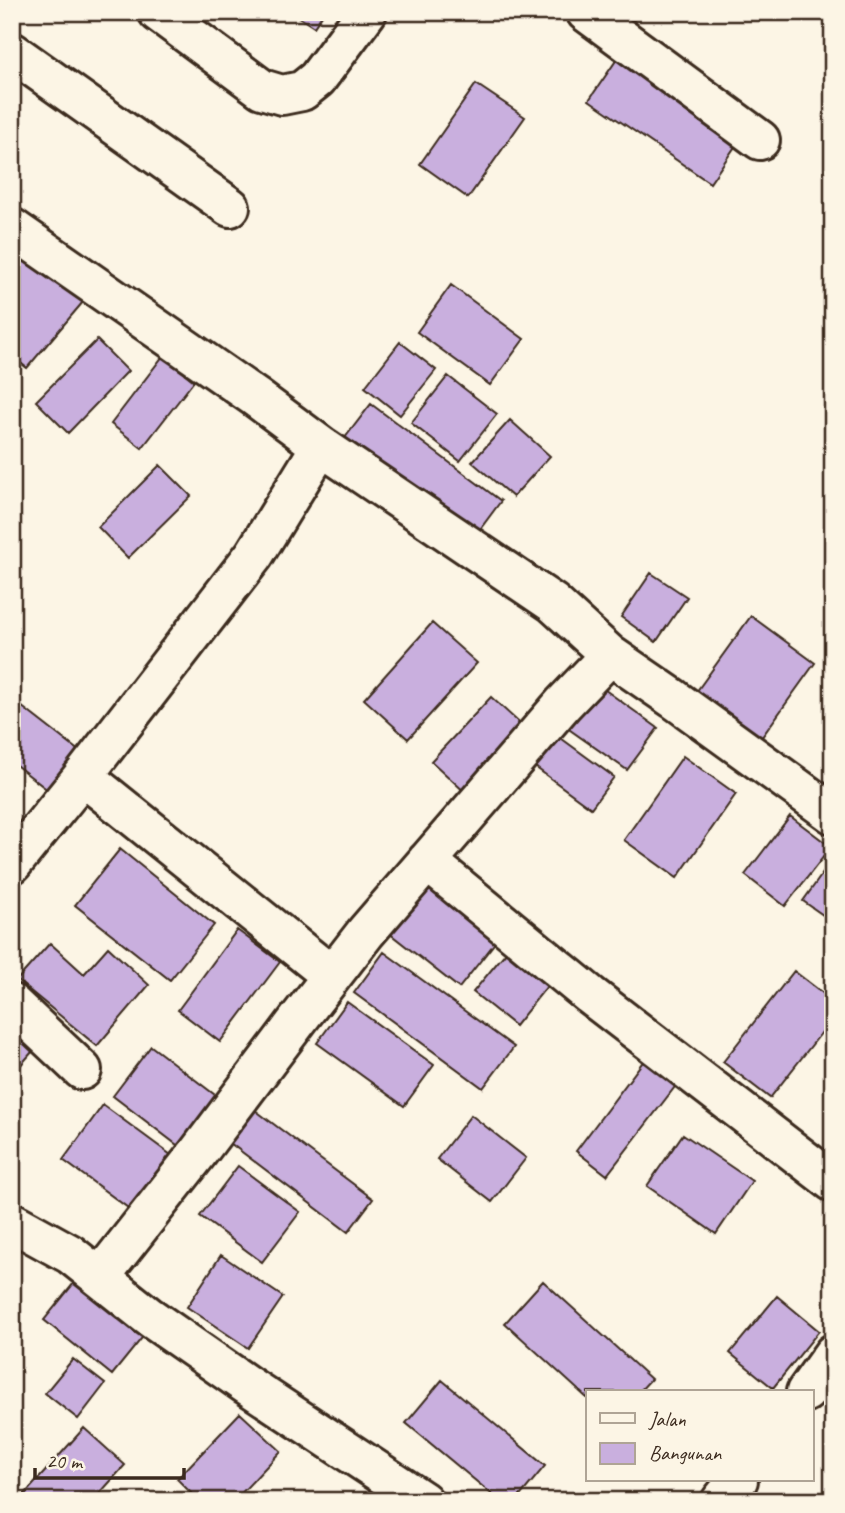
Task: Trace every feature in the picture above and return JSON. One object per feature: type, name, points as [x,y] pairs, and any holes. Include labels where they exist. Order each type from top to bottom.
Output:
[{"type":"street","points":[[158,12],[262,89],[282,95],[302,91],[317,79],[367,12]]},
{"type":"street","points":[[586,12],[760,140]]},
{"type":"street","points":[[12,52],[230,207]]},
{"type":"street","points":[[12,228],[321,446],[553,603],[610,655],[833,814]]},
{"type":"street","points":[[12,864],[254,555],[321,446]]},
{"type":"street","points":[[100,1277],[366,932],[554,714],[610,655]]},
{"type":"street","points":[[83,776],[332,976]]},
{"type":"street","points":[[427,861],[590,995],[833,1182]]},
{"type":"street","points":[[12,1004],[82,1070]]},
{"type":"street","points":[[12,1222],[70,1254],[148,1316],[423,1501]]},
{"type":"street","points":[[807,1390],[833,1354]]},
{"type":"street","points":[[721,1501],[736,1482]]},
{"type":"building","points":[[291,12],[324,12],[314,27]]},
{"type":"building","points":[[624,49],[745,132],[710,183],[589,100]]},
{"type":"building","points":[[476,84],[525,117],[468,198],[420,164]]},
{"type":"building","points":[[12,242],[83,302],[27,368],[12,356]]},
{"type":"building","points":[[451,285],[524,339],[490,385],[417,332]]},
{"type":"building","points":[[97,340],[128,371],[68,433],[36,401]]},
{"type":"building","points":[[400,342],[436,370],[400,415],[365,387]]},
{"type":"building","points":[[163,356],[194,381],[142,448],[111,424]]},
{"type":"building","points":[[448,376],[497,414],[460,461],[411,423]]},
{"type":"building","points":[[371,404],[501,501],[472,540],[341,443]]},
{"type":"building","points":[[510,420],[550,456],[513,497],[472,462]]},
{"type":"building","points":[[160,465],[191,496],[128,558],[98,527]]},
{"type":"building","points":[[651,573],[687,597],[656,642],[621,617]]},
{"type":"building","points":[[751,616],[815,663],[759,741],[694,695]]},
{"type":"building","points":[[432,623],[477,663],[408,739],[364,699]]},
{"type":"building","points":[[594,682],[658,728],[627,770],[563,725]]},
{"type":"building","points":[[491,697],[527,730],[467,794],[431,761]]},
{"type":"building","points":[[12,699],[80,752],[49,791],[12,762]]},
{"type":"building","points":[[558,736],[614,777],[591,808],[535,767]]},
{"type":"building","points":[[683,756],[736,794],[677,878],[624,840]]},
{"type":"building","points":[[790,816],[831,847],[785,906],[745,875]]},
{"type":"building","points":[[120,849],[214,925],[170,980],[75,905]]},
{"type":"building","points":[[833,859],[833,922],[803,901]]},
{"type":"building","points":[[421,881],[497,940],[459,988],[384,929]]},
{"type":"building","points":[[237,930],[280,962],[220,1042],[178,1010]]},
{"type":"building","points":[[50,943],[84,974],[108,947],[149,985],[97,1046],[17,980]]},
{"type":"building","points":[[511,946],[552,980],[515,1026],[473,992]]},
{"type":"building","points":[[384,952],[514,1047],[483,1088],[354,993]]},
{"type":"building","points":[[794,971],[833,1001],[833,1018],[770,1098],[723,1062]]},
{"type":"building","points":[[347,1002],[434,1065],[404,1106],[317,1043]]},
{"type":"building","points":[[12,1021],[39,1044],[12,1075]]},
{"type":"building","points":[[151,1046],[219,1098],[181,1148],[113,1096]]},
{"type":"building","points":[[648,1055],[681,1079],[607,1175],[576,1151]]},
{"type":"building","points":[[247,1104],[373,1199],[348,1232],[222,1137]]},
{"type":"building","points":[[103,1105],[175,1158],[135,1213],[63,1160]]},
{"type":"building","points":[[471,1115],[526,1158],[492,1202],[437,1159]]},
{"type":"building","points":[[683,1134],[752,1181],[716,1234],[647,1186]]},
{"type":"building","points":[[238,1166],[300,1212],[262,1262],[200,1216]]},
{"type":"building","points":[[221,1255],[283,1297],[248,1348],[187,1307]]},
{"type":"building","points":[[78,1278],[146,1333],[112,1375],[44,1320]]},
{"type":"building","points":[[543,1281],[651,1379],[641,1390],[586,1390],[586,1397],[505,1323]]},
{"type":"building","points":[[777,1296],[819,1331],[773,1388],[730,1353]]},
{"type":"building","points":[[73,1359],[105,1384],[78,1419],[45,1393]]},
{"type":"building","points":[[442,1380],[545,1466],[516,1501],[500,1501],[406,1423]]},
{"type":"building","points":[[240,1413],[281,1451],[234,1501],[199,1501],[177,1479]]},
{"type":"building","points":[[84,1428],[125,1465],[93,1501],[30,1501],[24,1495]]}]
